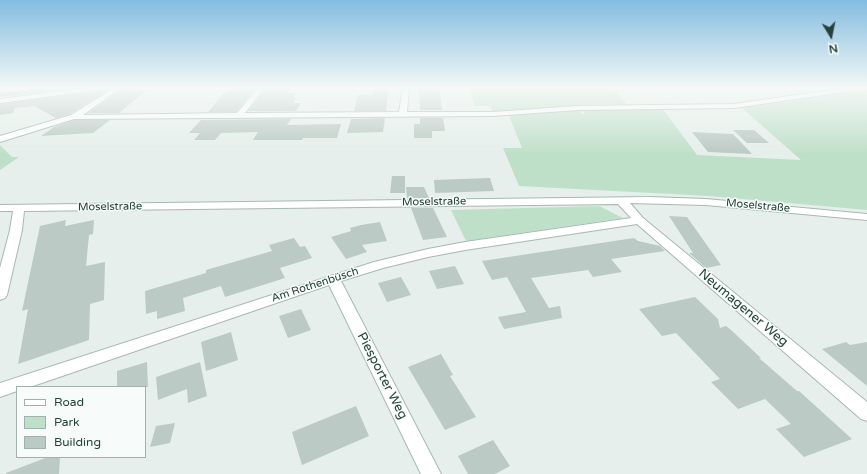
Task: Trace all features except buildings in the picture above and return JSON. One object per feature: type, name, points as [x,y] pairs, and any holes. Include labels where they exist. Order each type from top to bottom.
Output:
[{"type":"street","points":[[74,117],[84,110]]},
{"type":"street","points":[[240,115],[244,110]]},
{"type":"street","points":[[0,139],[74,117],[493,114],[550,110]]},
{"type":"street","name":"Moselstraße","points":[[0,208],[622,201],[706,202],[867,217]]},
{"type":"street","name":"Neumagener Weg","points":[[622,201],[639,220],[867,413]]},
{"type":"street","points":[[0,295],[16,230],[19,208]]},
{"type":"street","name":"Am Rothenbüsch","points":[[0,390],[333,278],[428,253],[639,220]]},
{"type":"street","name":"Piesporter Weg","points":[[333,278],[431,474]]},
{"type":"green space","points":[[492,110],[579,110],[582,114],[585,114],[582,110],[664,110],[697,155],[801,160],[744,110],[867,110],[867,210],[709,196],[519,186],[503,148],[522,148],[509,116],[517,116],[494,115]]},
{"type":"green space","points":[[0,145],[12,157],[19,157],[0,170]]},
{"type":"green space","points":[[599,206],[623,218],[466,241],[451,210]]}]
